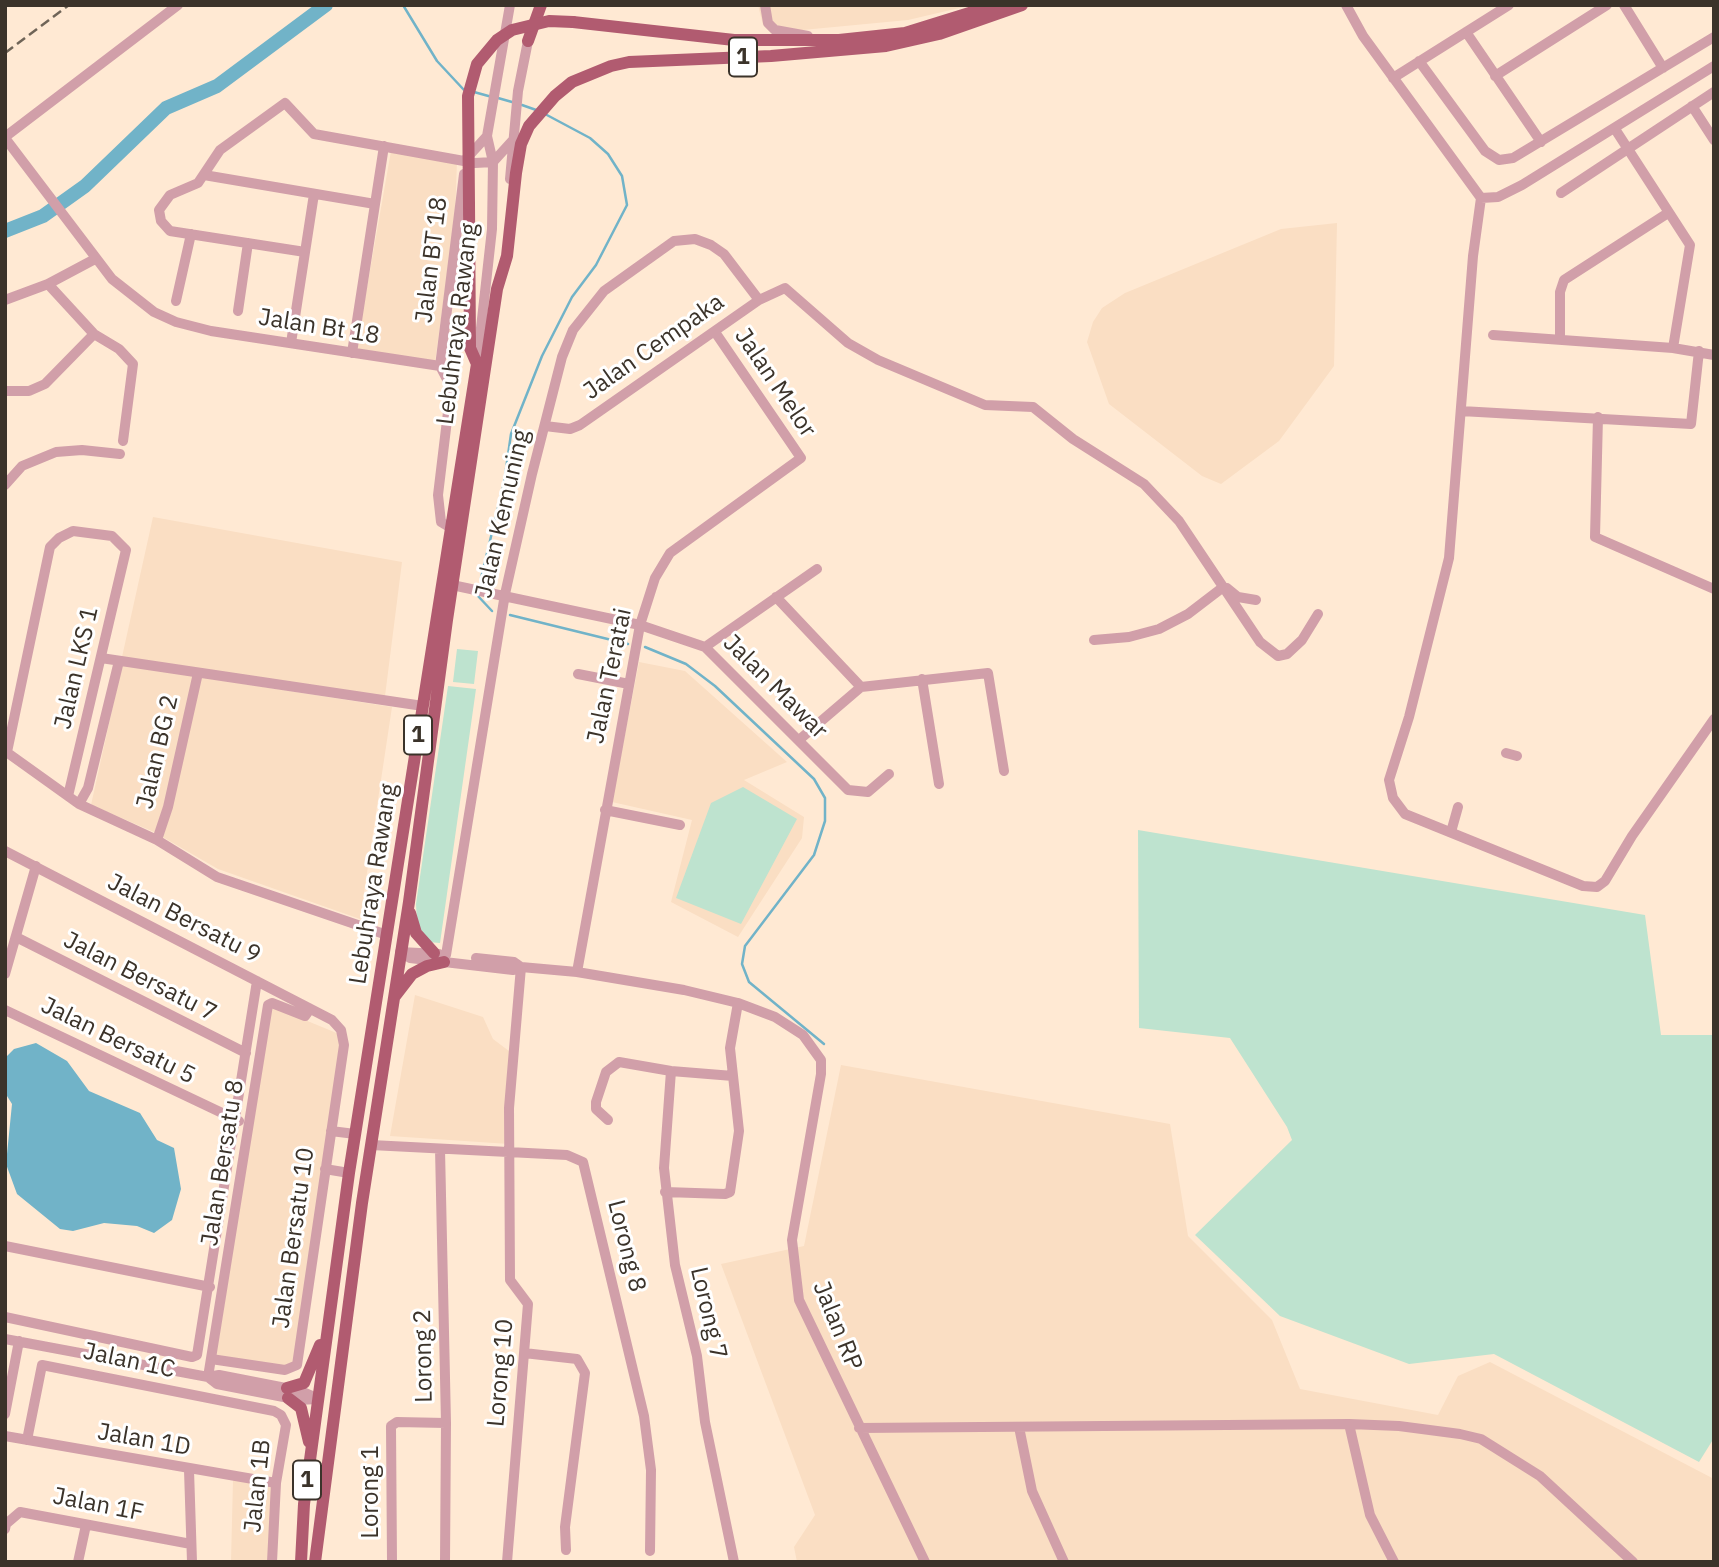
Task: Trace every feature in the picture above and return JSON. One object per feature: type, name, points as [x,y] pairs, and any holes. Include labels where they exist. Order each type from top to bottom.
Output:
[{"type":"main road","points":[[528,41],[541,5]]},
{"type":"main road","points":[[951,20],[980,5]]},
{"type":"main road","name":"1","points":[[477,364],[470,348],[468,96],[477,64],[497,40],[512,30],[549,21],[734,40],[839,40],[905,33],[995,5]]},
{"type":"main road","name":"1","points":[[497,289],[507,256],[519,153],[529,126],[555,96],[596,69],[629,62],[771,56],[886,46],[939,34],[1022,5]]},
{"type":"main road","name":"Lebuhraya Rawang","points":[[315,1562],[331,1427],[371,1145],[409,902],[452,585],[497,289]]},
{"type":"main road","name":"Lebuhraya Rawang","points":[[301,1562],[311,1452],[349,1173],[477,364]]},
{"type":"main road","points":[[393,998],[412,974],[441,957],[416,933],[409,902]]},
{"type":"main road","points":[[382,965],[391,953],[400,952],[389,921]]},
{"type":"main road","points":[[311,1452],[301,1408],[288,1393],[307,1378],[328,1321]]},
{"type":"main road","points":[[331,1427],[327,1410],[319,1399],[326,1395],[339,1374]]},
{"type":"street","points":[[5,137],[178,5]]},
{"type":"street","name":"Lebuhraya Rawang","points":[[477,364],[492,229],[493,162],[487,136],[510,5]]},
{"type":"street","name":"Lebuhraya Rawang","points":[[497,289],[518,91],[534,5]]},
{"type":"street","points":[[765,5],[768,23],[775,30],[839,40]]},
{"type":"street","points":[[1346,5],[1363,37],[1481,198],[1473,256],[1449,558],[1409,717],[1390,780],[1393,798],[1405,814],[1583,886],[1597,887],[1605,881],[1632,836],[1714,719]]},
{"type":"street","points":[[1393,78],[1509,5]]},
{"type":"street","points":[[1495,76],[1607,5]]},
{"type":"street","points":[[1624,5],[1663,68]]},
{"type":"street","points":[[1466,32],[1541,142]]},
{"type":"street","points":[[1419,61],[1485,151],[1499,160],[1513,158],[1541,142],[1714,37]]},
{"type":"street","points":[[1481,198],[1498,197],[1522,185],[1714,66]]},
{"type":"street","points":[[1561,192],[1714,92]]},
{"type":"street","points":[[305,252],[170,230],[162,221],[159,210],[164,200],[198,183],[220,150],[285,103],[314,134],[383,146],[493,162],[513,139]]},
{"type":"street","points":[[1692,106],[1714,140]]},
{"type":"street","points":[[1615,128],[1690,245],[1673,348]]},
{"type":"street","points":[[466,159],[487,136]]},
{"type":"street","name":"Jalan Bt 18","points":[[5,137],[95,259],[132,297],[176,322],[211,331],[440,366]]},
{"type":"street","points":[[352,353],[383,146]]},
{"type":"street","name":"Jalan BT 18","points":[[440,366],[466,159]]},
{"type":"street","points":[[204,175],[375,204]]},
{"type":"street","points":[[291,344],[314,194]]},
{"type":"street","points":[[1560,338],[1560,292],[1564,280],[1668,213]]},
{"type":"street","points":[[176,301],[191,234]]},
{"type":"street","name":"Jalan Kemuning","points":[[441,957],[505,594],[545,426],[573,330],[604,291],[674,241],[695,239],[711,245],[724,254],[759,299]]},
{"type":"street","points":[[238,311],[248,243]]},
{"type":"street","points":[[5,300],[48,284],[95,259]]},
{"type":"street","points":[[48,284],[94,334],[119,349],[133,363],[122,441]]},
{"type":"street","name":"Jalan Cempaka","points":[[545,426],[570,429],[580,425],[759,299],[785,288],[848,343],[878,360],[985,405],[1034,407],[1043,413],[1073,439],[1144,484],[1179,521],[1220,586]]},
{"type":"street","name":"Jalan Melor","points":[[715,332],[801,458]]},
{"type":"street","points":[[5,391],[29,391],[45,383],[94,334]]},
{"type":"street","points":[[1493,335],[1673,348],[1714,355]]},
{"type":"street","points":[[1461,411],[1691,424],[1699,351]]},
{"type":"street","points":[[440,366],[451,387],[438,495],[441,522],[451,528]]},
{"type":"street","points":[[1598,418],[1595,537],[1714,589]]},
{"type":"street","points":[[5,485],[22,466],[56,452],[82,450],[120,454]]},
{"type":"street","name":"Jalan Teratai","points":[[577,972],[640,625],[655,578],[670,552],[801,458]]},
{"type":"street","name":"Jalan LKS 1","points":[[6,752],[50,547],[59,538],[73,531],[112,536],[126,550],[68,796]]},
{"type":"street","points":[[705,647],[817,569]]},
{"type":"street","name":"Jalan Mawar","points":[[452,585],[505,594],[640,625],[705,647],[848,790],[868,792],[888,774]]},
{"type":"street","points":[[1220,586],[1238,597],[1256,600]]},
{"type":"street","points":[[1220,586],[1260,642],[1278,656],[1287,654],[1302,640],[1318,614]]},
{"type":"street","points":[[1094,640],[1129,637],[1158,629],[1188,614],[1220,586]]},
{"type":"street","points":[[776,597],[861,687]]},
{"type":"street","points":[[101,658],[423,706]]},
{"type":"street","points":[[79,804],[88,788],[119,661]]},
{"type":"street","name":"Jalan BG 2","points":[[158,840],[198,673]]},
{"type":"street","points":[[799,740],[861,687],[988,673],[1004,771]]},
{"type":"street","points":[[578,674],[629,684]]},
{"type":"street","points":[[922,679],[939,784]]},
{"type":"street","points":[[6,752],[79,804],[158,840],[217,877],[387,935]]},
{"type":"street","points":[[1451,832],[1458,807]]},
{"type":"street","points":[[605,810],[680,825]]},
{"type":"street","name":"Jalan Bersatu 9","points":[[5,851],[332,1020],[341,1030]]},
{"type":"street","points":[[5,974],[36,866]]},
{"type":"street","name":"Jalan Bersatu 7","points":[[16,937],[246,1053]]},
{"type":"street","points":[[400,952],[513,970],[521,967],[629,979],[738,1003],[730,1048],[739,1121],[730,1192],[666,1192]]},
{"type":"street","name":"Lorong 10","points":[[507,1562],[528,1304],[510,1280],[509,1152],[521,967]]},
{"type":"street","points":[[5,1317],[192,1357],[197,1355],[257,981]]},
{"type":"street","name":"Jalan Bersatu 8","points":[[208,1377],[252,1118],[268,1005],[272,1003],[305,1016],[310,1009]]},
{"type":"street","name":"Jalan RP","points":[[738,1003],[790,1026],[814,1048],[821,1060],[821,1074],[795,1215],[792,1259],[799,1300],[925,1562]]},
{"type":"street","name":"Jalan Bersatu 5","points":[[5,1010],[235,1121]]},
{"type":"street","name":"Jalan Bersatu 10","points":[[211,1359],[285,1370],[297,1365],[344,1045],[341,1030]]},
{"type":"street","points":[[608,1120],[596,1109],[596,1102],[612,1065],[619,1062],[671,1071],[733,1076]]},
{"type":"street","name":"Lorong 7","points":[[671,1071],[664,1168],[675,1265],[697,1356],[705,1422],[734,1562]]},
{"type":"street","points":[[235,1121],[252,1118]]},
{"type":"street","points":[[331,1131],[355,1134]]},
{"type":"street","name":"Lorong 8","points":[[371,1145],[566,1155],[583,1162],[644,1416],[652,1470],[650,1551]]},
{"type":"street","name":"Lorong 2","points":[[440,1149],[446,1423],[445,1562]]},
{"type":"street","points":[[325,1169],[349,1173]]},
{"type":"street","points":[[5,1246],[210,1287]]},
{"type":"street","points":[[5,1339],[208,1377],[219,1375],[319,1399]]},
{"type":"street","points":[[5,1414],[19,1341]]},
{"type":"street","points":[[524,1353],[577,1359],[585,1373],[565,1527],[566,1550]]},
{"type":"street","name":"Jalan 1C","points":[[27,1440],[42,1365],[281,1415]]},
{"type":"street","name":"Jalan 1B","points":[[272,1562],[276,1483],[286,1425],[281,1415]]},
{"type":"street","name":"Lorong 1","points":[[392,1562],[393,1423],[446,1423]]},
{"type":"street","points":[[859,1428],[1349,1424],[1399,1426],[1481,1439],[1540,1476],[1633,1562]]},
{"type":"street","points":[[1349,1424],[1370,1515],[1394,1562]]},
{"type":"street","points":[[1019,1427],[1032,1491],[1064,1562]]},
{"type":"street","name":"Jalan 1D","points":[[5,1436],[276,1483]]},
{"type":"street","points":[[189,1470],[192,1562]]},
{"type":"street","name":"Jalan 1F","points":[[5,1529],[6,1524],[20,1512],[191,1544]]},
{"type":"street","points":[[78,1562],[86,1525]]},
{"type":"shaded area","points":[[758,5],[972,5],[908,20],[771,33],[763,25]]},
{"type":"shaded area","points":[[391,151],[457,161],[455,217],[435,362],[356,350]]},
{"type":"shaded area","points":[[1337,223],[1334,366],[1279,441],[1221,484],[1202,476],[1109,404],[1087,342],[1093,322],[1102,308],[1125,293],[1281,229]]},
{"type":"shaded area","points":[[153,517],[402,562],[385,696],[122,657]]},
{"type":"shaded area","points":[[639,662],[685,671],[787,762],[744,780],[804,817],[802,838],[738,937],[671,902],[692,820],[612,802]]},
{"type":"shaded area","points":[[122,665],[392,707],[360,919],[218,869],[154,832],[91,805]]},
{"type":"shaded area","points":[[415,995],[483,1017],[493,1039],[513,1054],[509,1144],[390,1136]]},
{"type":"shaded area","points":[[271,1006],[339,1034],[341,1046],[294,1363],[290,1367],[216,1357]]},
{"type":"shaded area","points":[[841,1065],[1170,1124],[1188,1236],[1272,1320],[1300,1389],[1438,1415],[1458,1376],[1490,1362],[1714,1479],[1714,1562],[797,1562],[794,1547],[815,1515],[721,1264],[804,1246]]},
{"type":"shaded area","points":[[233,1480],[273,1486],[269,1562],[231,1562]]},
{"type":"green space","points":[[457,649],[478,651],[474,684],[453,682]]},
{"type":"green space","points":[[448,686],[476,689],[440,943],[428,942],[417,923],[416,904]]},
{"type":"green space","points":[[743,787],[797,819],[741,924],[676,898],[711,803]]},
{"type":"green space","points":[[1138,830],[1645,915],[1661,1035],[1714,1035],[1714,1438],[1699,1462],[1494,1354],[1409,1364],[1280,1316],[1195,1235],[1292,1140],[1287,1127],[1230,1038],[1139,1028]]},
{"type":"water","points":[[36,1043],[67,1061],[89,1091],[140,1113],[157,1140],[174,1148],[181,1189],[172,1220],[154,1233],[137,1226],[104,1223],[73,1231],[60,1229],[17,1194],[6,1164],[12,1104],[7,1096],[5,1067],[7,1056],[14,1049]]},
{"type":"waterway","points":[[5,231],[43,216],[85,186],[166,108],[217,86],[326,5]]},
{"type":"waterway","points":[[403,5],[437,61],[464,90]]},
{"type":"waterway","points":[[474,92],[492,97]]},
{"type":"waterway","points":[[498,98],[512,102]]},
{"type":"waterway","points":[[522,105],[539,111]]},
{"type":"waterway","points":[[481,578],[504,483],[511,434],[542,356],[572,297],[596,265],[627,205],[622,176],[608,154],[590,138],[545,114]]},
{"type":"waterway","points":[[477,595],[492,611]]},
{"type":"waterway","points":[[510,615],[628,644]]},
{"type":"waterway","points":[[645,647],[686,664],[715,686],[814,779],[825,798],[825,821],[814,855],[745,946],[742,964],[749,982],[824,1044]]},
{"type":"railway","points":[[5,53],[69,5]]}]
